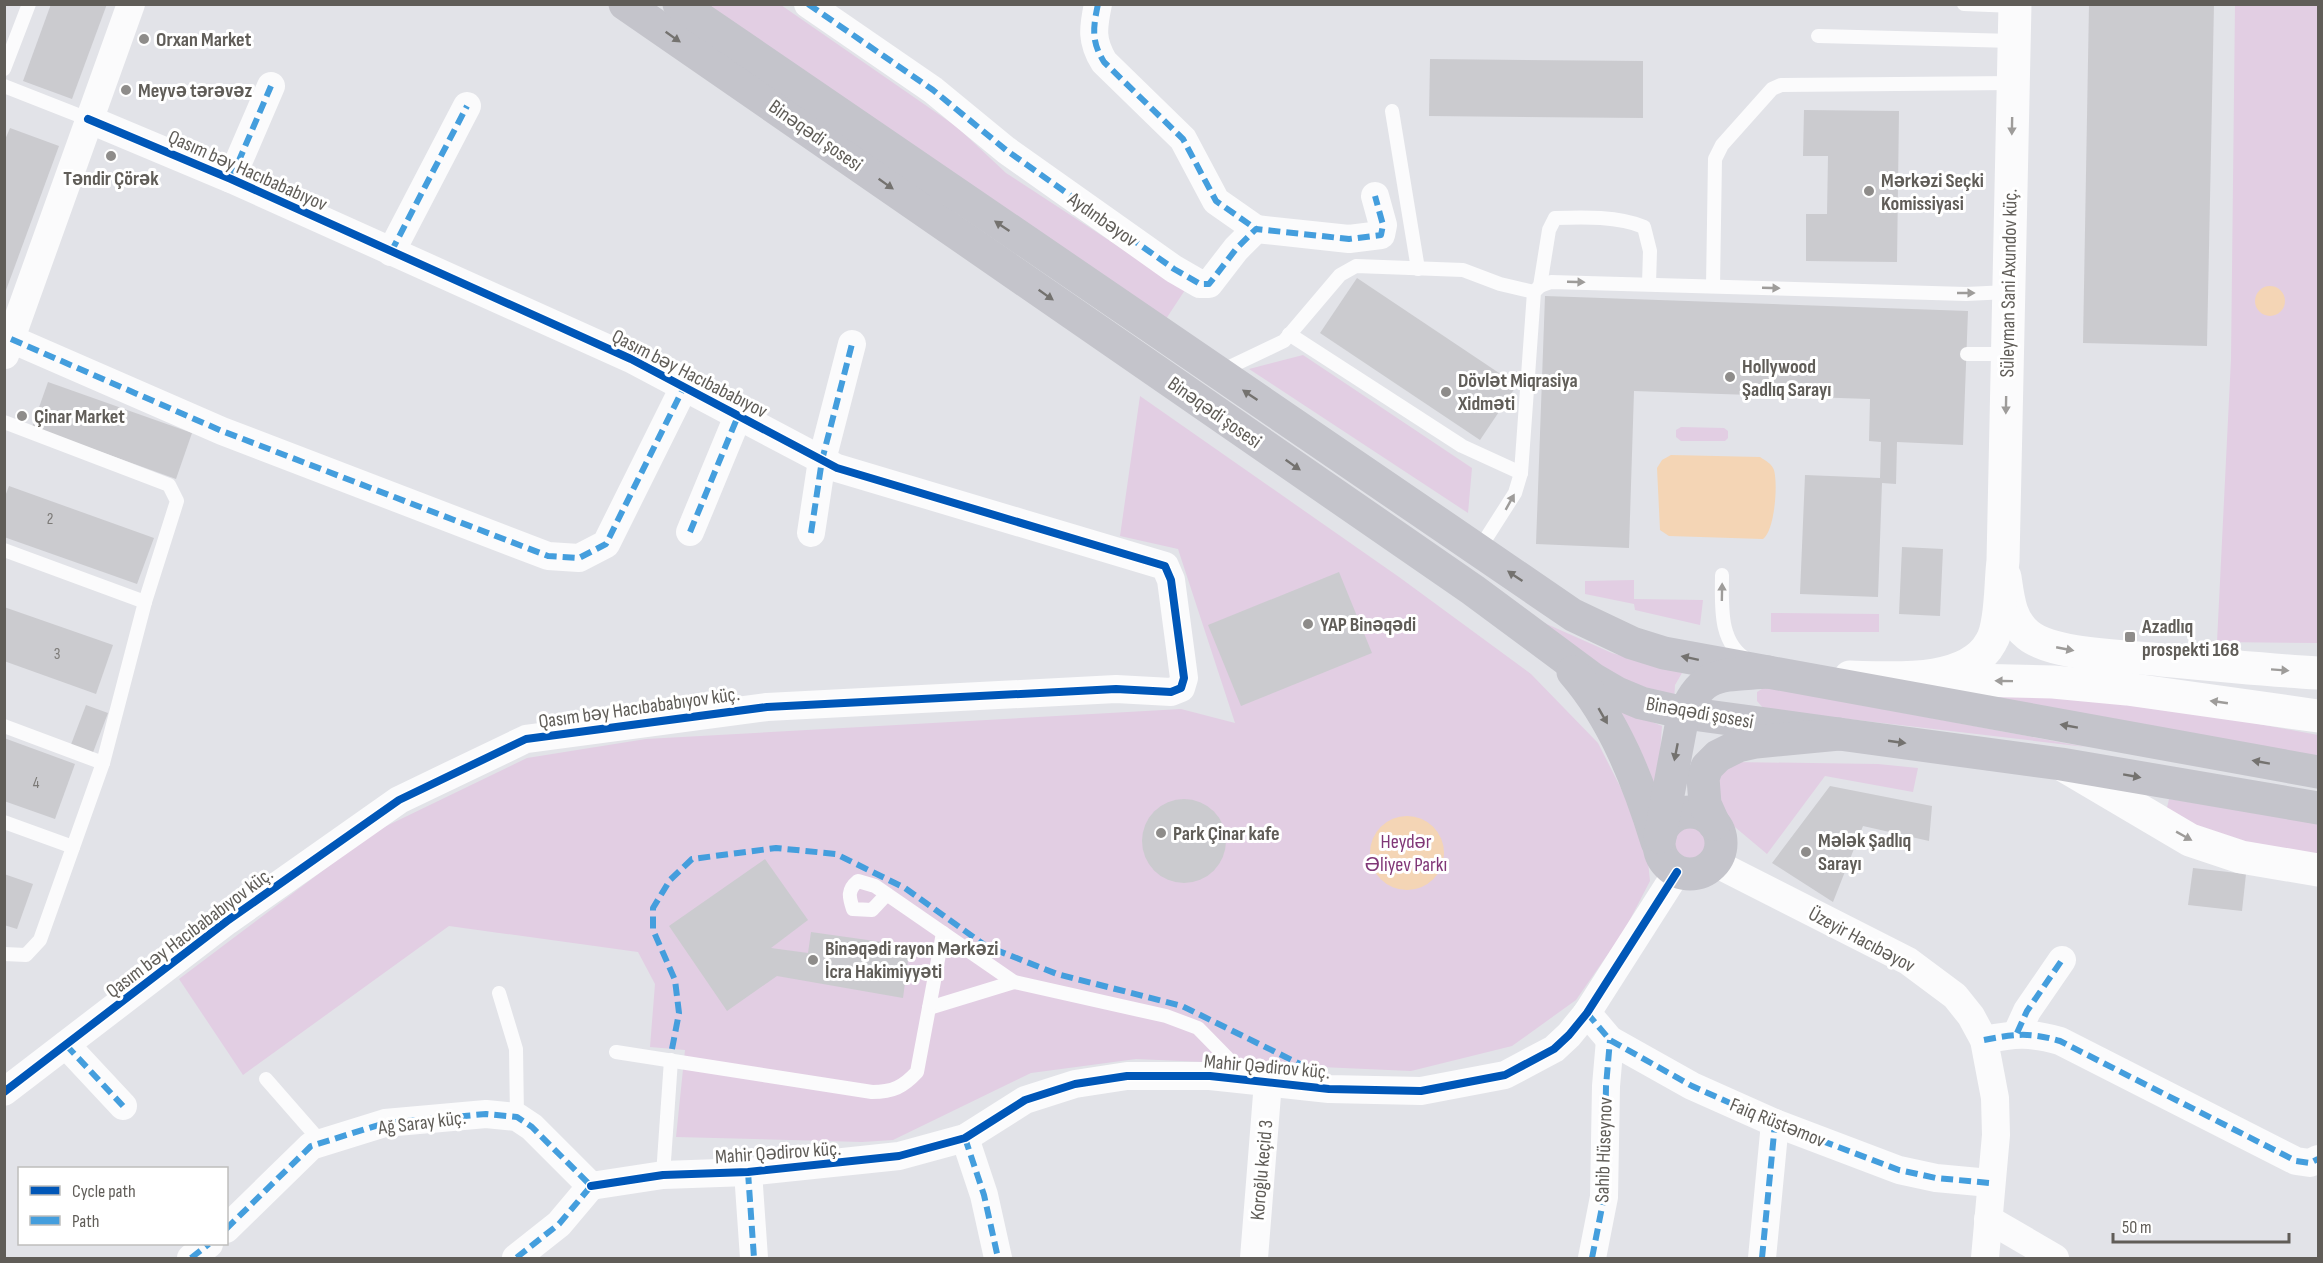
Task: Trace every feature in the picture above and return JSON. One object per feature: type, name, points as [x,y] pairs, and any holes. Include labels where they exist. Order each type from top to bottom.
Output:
[{"type":"main road","name":"Binəqədi şosesi","points":[[625,4],[1473,590],[1556,653],[1617,693],[1641,703],[1685,713],[1839,734]]},
{"type":"main road","name":"Binəqədi şosesi","points":[[679,4],[1573,615],[1632,643],[1695,660],[1781,674]]},
{"type":"main road","points":[[1556,653],[1579,679],[1612,730],[1666,853],[1697,874],[1715,862],[1721,843],[1705,804],[1703,778],[1707,767],[1718,756],[1738,746],[1756,742],[1839,734],[2061,764],[2319,808]]},
{"type":"main road","points":[[1666,853],[1685,713],[1703,683],[1715,677],[1781,674],[2319,772]]},
{"type":"main road","points":[[1666,853],[1670,819],[1683,813],[1703,815],[1714,824]]},
{"type":"street","name":"Qasım bəy Hacıbababıyov","points":[[131,4],[7,344],[222,432],[548,556],[579,558],[606,544],[684,387]]},
{"type":"street","name":"Aydınbəyov","points":[[808,4],[933,90],[1006,150],[1174,269],[1200,284],[1209,284],[1236,249],[1256,229]]},
{"type":"street","points":[[1098,4],[1092,29],[1094,47],[1104,62],[1184,139],[1216,201],[1256,229],[1349,239],[1381,235],[1383,225],[1375,196]]},
{"type":"street","name":"Süleyman Sani Axundov küç.","points":[[2002,561],[2015,5]]},
{"type":"street","points":[[231,179],[271,86]]},
{"type":"street","points":[[391,252],[467,106]]},
{"type":"street","name":"Qasım bəy Hacıbababıyov","points":[[88,119],[231,179],[631,359],[837,468],[1165,566],[1171,580],[1184,678],[1181,688],[1171,692]]},
{"type":"street","points":[[811,533],[822,460],[852,344]]},
{"type":"street","points":[[690,532],[738,416]]},
{"type":"street","points":[[2002,561],[2010,608],[2017,624],[2028,636],[2043,644],[2085,652],[2319,673]]},
{"type":"street","points":[[1912,679],[1948,672],[1984,652],[1992,641],[1996,627],[2002,561]]},
{"type":"street","points":[[1781,674],[2053,682],[2127,688],[2319,716]]},
{"type":"street","name":"Qasım bəy Hacıbababıyov küç.","points":[[4,1092],[227,921],[399,800],[526,739],[768,707],[1116,689],[1171,692]]},
{"type":"street","points":[[2061,764],[2190,840],[2241,858],[2319,870]]},
{"type":"street","name":"Mahir Qədirov küç.","points":[[591,1186],[663,1175],[748,1172],[899,1156],[965,1138],[1025,1100],[1075,1084],[1127,1076],[1210,1076],[1329,1089],[1421,1091],[1504,1075],[1554,1049],[1587,1013],[1666,853]]},
{"type":"street","name":"Üzeyir Hacıbəyov","points":[[1715,862],[1908,961],[1955,996],[1971,1016],[1984,1040],[1995,1098],[1996,1136],[1985,1258]]},
{"type":"street","points":[[2017,1033],[2027,1011],[2062,960]]},
{"type":"street","name":"Faiq Rüstəmov","points":[[1587,1013],[1610,1040],[1692,1086],[1775,1123],[1899,1170],[1936,1178],[1990,1183]]},
{"type":"street","points":[[1984,1040],[2017,1033],[2037,1034],[2060,1041],[2295,1161],[2310,1163],[2319,1159]]},
{"type":"street","name":"Sahib Hüseynov","points":[[1592,1258],[1604,1197],[1606,1086],[1610,1040]]},
{"type":"street","points":[[66,1045],[123,1106]]},
{"type":"street","name":"Koroğlu keçid 3","points":[[1254,1258],[1258,1081]]},
{"type":"street","name":"Ağ Saray küç.","points":[[228,1227],[245,1214],[311,1146],[385,1123],[486,1114],[517,1117]]},
{"type":"street","points":[[516,1258],[559,1224],[591,1186],[532,1127],[517,1117]]},
{"type":"street","points":[[1762,1258],[1775,1123]]},
{"type":"street","points":[[965,1138],[984,1195],[998,1258]]},
{"type":"street","points":[[748,1172],[754,1258]]},
{"type":"street","points":[[1988,1219],[2055,1258]]},
{"type":"street","points":[[191,1258],[208,1245]]},
{"type":"lane","points":[[4,69],[29,4]]},
{"type":"lane","points":[[1953,4],[2015,5]]},
{"type":"lane","points":[[1818,36],[2014,41]]},
{"type":"lane","points":[[1713,286],[1714,159],[1722,145],[1772,89],[1781,85],[2013,83]]},
{"type":"lane","points":[[4,86],[88,119]]},
{"type":"lane","points":[[1392,111],[1418,268]]},
{"type":"lane","points":[[1478,551],[1511,500],[1521,473],[1537,289],[1549,230],[1556,218],[1632,222],[1644,227],[1650,250],[1649,285]]},
{"type":"lane","points":[[1217,372],[1284,341],[1340,275],[1356,266],[1463,270],[1537,289],[1551,282],[1966,294],[2008,292]]},
{"type":"lane","points":[[1289,334],[1462,446],[1521,473]]},
{"type":"lane","points":[[1966,354],[2007,354]]},
{"type":"lane","points":[[4,422],[169,484],[175,492],[177,501],[145,602],[103,763],[40,940],[26,955],[4,954]]},
{"type":"lane","points":[[4,550],[145,602]]},
{"type":"lane","points":[[1722,575],[1722,615],[1732,647],[1744,657],[1781,674]]},
{"type":"lane","points":[[4,726],[103,763]]},
{"type":"lane","points":[[4,822],[73,847]]},
{"type":"lane","points":[[887,894],[1014,982],[1166,1016],[1198,1028],[1258,1081]]},
{"type":"lane","points":[[616,1052],[872,1092],[889,1092],[904,1087],[917,1072],[943,933]]},
{"type":"lane","points":[[929,1008],[1014,982]]},
{"type":"lane","points":[[499,993],[516,1049],[517,1117]]},
{"type":"lane","points":[[663,1175],[671,1060]]},
{"type":"lane","points":[[266,1079],[322,1143]]},
{"type":"green space","points":[[707,5],[781,5],[957,127],[1006,173],[1185,290],[1166,319]]},
{"type":"green space","points":[[2235,5],[2318,5],[2318,643],[2217,642],[2231,359]]},
{"type":"green space","points":[[1303,355],[1472,468],[1468,513],[1249,369]]},
{"type":"green space","name":"Heydər Əliyev Parkı","points":[[1140,396],[1399,577],[1531,674],[1598,743],[1632,810],[1647,851],[1650,881],[1624,931],[1576,1000],[1512,1046],[1411,1071],[1136,1059],[1031,1073],[893,1140],[862,1142],[676,1137],[685,1050],[650,1047],[655,984],[638,952],[449,926],[243,1075],[179,979],[374,832],[527,758],[646,739],[1181,709],[1235,723],[1178,549],[1120,536]]},
{"type":"green space","points":[[1681,427],[1724,428],[1728,431],[1728,438],[1725,441],[1681,441],[1676,437],[1676,430]]},
{"type":"green space","points":[[1634,580],[1634,599],[1703,600],[1700,625],[1635,610],[1634,604],[1585,594],[1585,581]]},
{"type":"green space","points":[[1771,613],[1879,614],[1879,632],[1771,632]]},
{"type":"green space","points":[[1533,618],[1612,653],[1682,673],[1675,685],[1674,701],[1615,678]]},
{"type":"green space","points":[[1765,687],[2086,747],[1764,709],[1757,701],[1757,692]]},
{"type":"green space","points":[[2047,693],[2243,721],[2318,735],[2318,759],[1960,694]]},
{"type":"green space","points":[[1607,703],[1662,726],[1657,794]]},
{"type":"green space","points":[[1734,762],[1878,764],[1918,768],[1913,792],[1825,776],[1767,854],[1717,812],[1716,777]]},
{"type":"green space","points":[[2169,799],[2318,822],[2318,855],[2228,841],[2166,812]]},
{"type":"green space","points":[[1691,823],[1705,829],[1711,843],[1705,857],[1691,863],[1677,857],[1671,843],[1677,829]]},
{"type":"shaded area","points":[[2270,286],[2281,290],[2285,301],[2281,312],[2270,316],[2259,312],[2255,301],[2259,290]]},
{"type":"shaded area","points":[[1671,455],[1760,457],[1770,464],[1775,477],[1775,506],[1770,526],[1763,539],[1669,536],[1660,530],[1657,468],[1662,460]]},
{"type":"shaded area","points":[[1400,816],[1414,816],[1428,822],[1438,832],[1444,846],[1442,867],[1428,884],[1414,890],[1400,890],[1386,884],[1376,874],[1370,860],[1370,846],[1376,832],[1386,822]]},
{"type":"building","points":[[51,4],[107,4],[72,99],[23,81]]},
{"type":"building","points":[[2089,4],[2214,4],[2207,346],[2083,343]]},
{"type":"building","points":[[1430,59],[1643,61],[1643,118],[1429,116]]},
{"type":"building","points":[[1804,110],[1899,111],[1897,262],[1806,261],[1806,214],[1827,214],[1828,156],[1803,156]]},
{"type":"building","points":[[10,128],[59,146],[5,293],[4,142]]},
{"type":"building","points":[[1357,278],[1517,385],[1480,440],[1320,333]]},
{"type":"building","points":[[1545,296],[1968,311],[1963,445],[1897,442],[1896,484],[1882,483],[1878,597],[1800,594],[1805,475],[1880,478],[1881,442],[1869,441],[1870,399],[1634,391],[1629,548],[1536,544]]},
{"type":"building","points":[[48,382],[192,433],[176,479],[32,427]]},
{"type":"building","points":[[9,486],[154,538],[137,584],[4,537],[4,499]]},
{"type":"building","points":[[1902,547],[1943,549],[1940,616],[1899,614]]},
{"type":"building","points":[[1339,572],[1372,653],[1241,706],[1208,625]]},
{"type":"building","points":[[4,607],[113,645],[96,694],[4,661]]},
{"type":"building","points":[[86,705],[108,713],[92,755],[70,747]]},
{"type":"building","points":[[4,738],[75,764],[55,819],[4,801]]},
{"type":"building","points":[[1830,786],[1932,806],[1929,841],[1863,826],[1833,902],[1772,863]]},
{"type":"building","points":[[1184,799],[1200,802],[1214,811],[1223,825],[1226,841],[1223,857],[1214,871],[1200,880],[1184,883],[1168,880],[1154,871],[1145,857],[1142,841],[1145,825],[1154,811],[1168,802]]},
{"type":"building","points":[[765,859],[808,920],[771,948],[808,953],[811,932],[910,946],[903,998],[777,976],[727,1011],[669,926]]},
{"type":"building","points":[[2193,868],[2246,874],[2242,911],[2188,905]]},
{"type":"building","points":[[4,874],[33,884],[17,929],[4,925]]},
{"type":"marked path","points":[[808,4],[933,90],[1006,150],[1174,269],[1200,284],[1209,284],[1236,249],[1256,229],[1349,239],[1381,235],[1383,225],[1375,196]]},
{"type":"marked path","points":[[1098,4],[1094,34],[1104,62],[1183,139],[1216,201],[1256,229]]},
{"type":"marked path","points":[[231,179],[271,86]]},
{"type":"marked path","points":[[391,252],[467,106]]},
{"type":"marked path","points":[[11,339],[222,431],[548,556],[579,558],[606,544],[684,387]]},
{"type":"marked path","points":[[811,533],[822,460],[852,344]]},
{"type":"marked path","points":[[690,532],[738,416]]},
{"type":"marked path","points":[[672,1049],[679,1013],[675,980],[653,930],[653,908],[670,880],[692,859],[776,848],[836,854],[905,888],[986,946],[1057,974],[1182,1006],[1306,1067]]},
{"type":"marked path","points":[[2017,1033],[2027,1011],[2062,960]]},
{"type":"marked path","points":[[1587,1013],[1610,1040],[1692,1086],[1775,1123],[1899,1170],[1936,1178],[1990,1183]]},
{"type":"marked path","points":[[1984,1040],[2022,1035],[2060,1041],[2296,1161],[2310,1163],[2318,1159]]},
{"type":"marked path","points":[[1592,1258],[1604,1197],[1606,1086],[1610,1040]]},
{"type":"marked path","points":[[66,1045],[123,1106]]},
{"type":"marked path","points":[[228,1227],[311,1146],[385,1123],[486,1114],[517,1117],[532,1127],[591,1186],[559,1224],[516,1258]]},
{"type":"marked path","points":[[1762,1258],[1775,1123]]},
{"type":"marked path","points":[[965,1138],[984,1195],[998,1258]]},
{"type":"marked path","points":[[748,1172],[754,1258]]},
{"type":"marked path","points":[[191,1258],[208,1245]]},
{"type":"cycle path","points":[[4,1092],[227,921],[399,800],[526,739],[767,707],[1116,689],[1171,692],[1181,688],[1184,678],[1171,580],[1165,566],[837,468],[631,359],[231,179],[88,119]]},
{"type":"cycle path","points":[[591,1186],[663,1175],[748,1172],[899,1156],[965,1138],[1025,1100],[1075,1084],[1127,1076],[1210,1076],[1329,1089],[1421,1091],[1505,1075],[1554,1049],[1569,1035],[1587,1013],[1677,872]]},
{"type":"place","name":"Orxan Market","points":[[144,39]]},
{"type":"place","name":"Meyvə tərəvəz","points":[[126,90]]},
{"type":"place","name":"Təndir Çörək","points":[[111,156]]},
{"type":"place","name":"Mərkəzi Seçki Komissiyasi","points":[[1869,191]]},
{"type":"place","name":"Hollywood Şadlıq Sarayı","points":[[1730,377]]},
{"type":"place","name":"Dövlət Miqrasiya Xidməti","points":[[1446,392]]},
{"type":"place","name":"Çinar Market","points":[[22,416]]},
{"type":"place","name":"YAP Binəqədi","points":[[1308,624]]},
{"type":"place","name":"Azadlıq prospekti 168","points":[[2130,637]]},
{"type":"place","name":"Park Çinar kafe","points":[[1161,833]]},
{"type":"place","name":"Mələk Şadlıq Sarayı","points":[[1806,852]]},
{"type":"place","name":"Binəqədi rayon Mərkəzi İcra Hakimiyyəti","points":[[813,960]]}]
